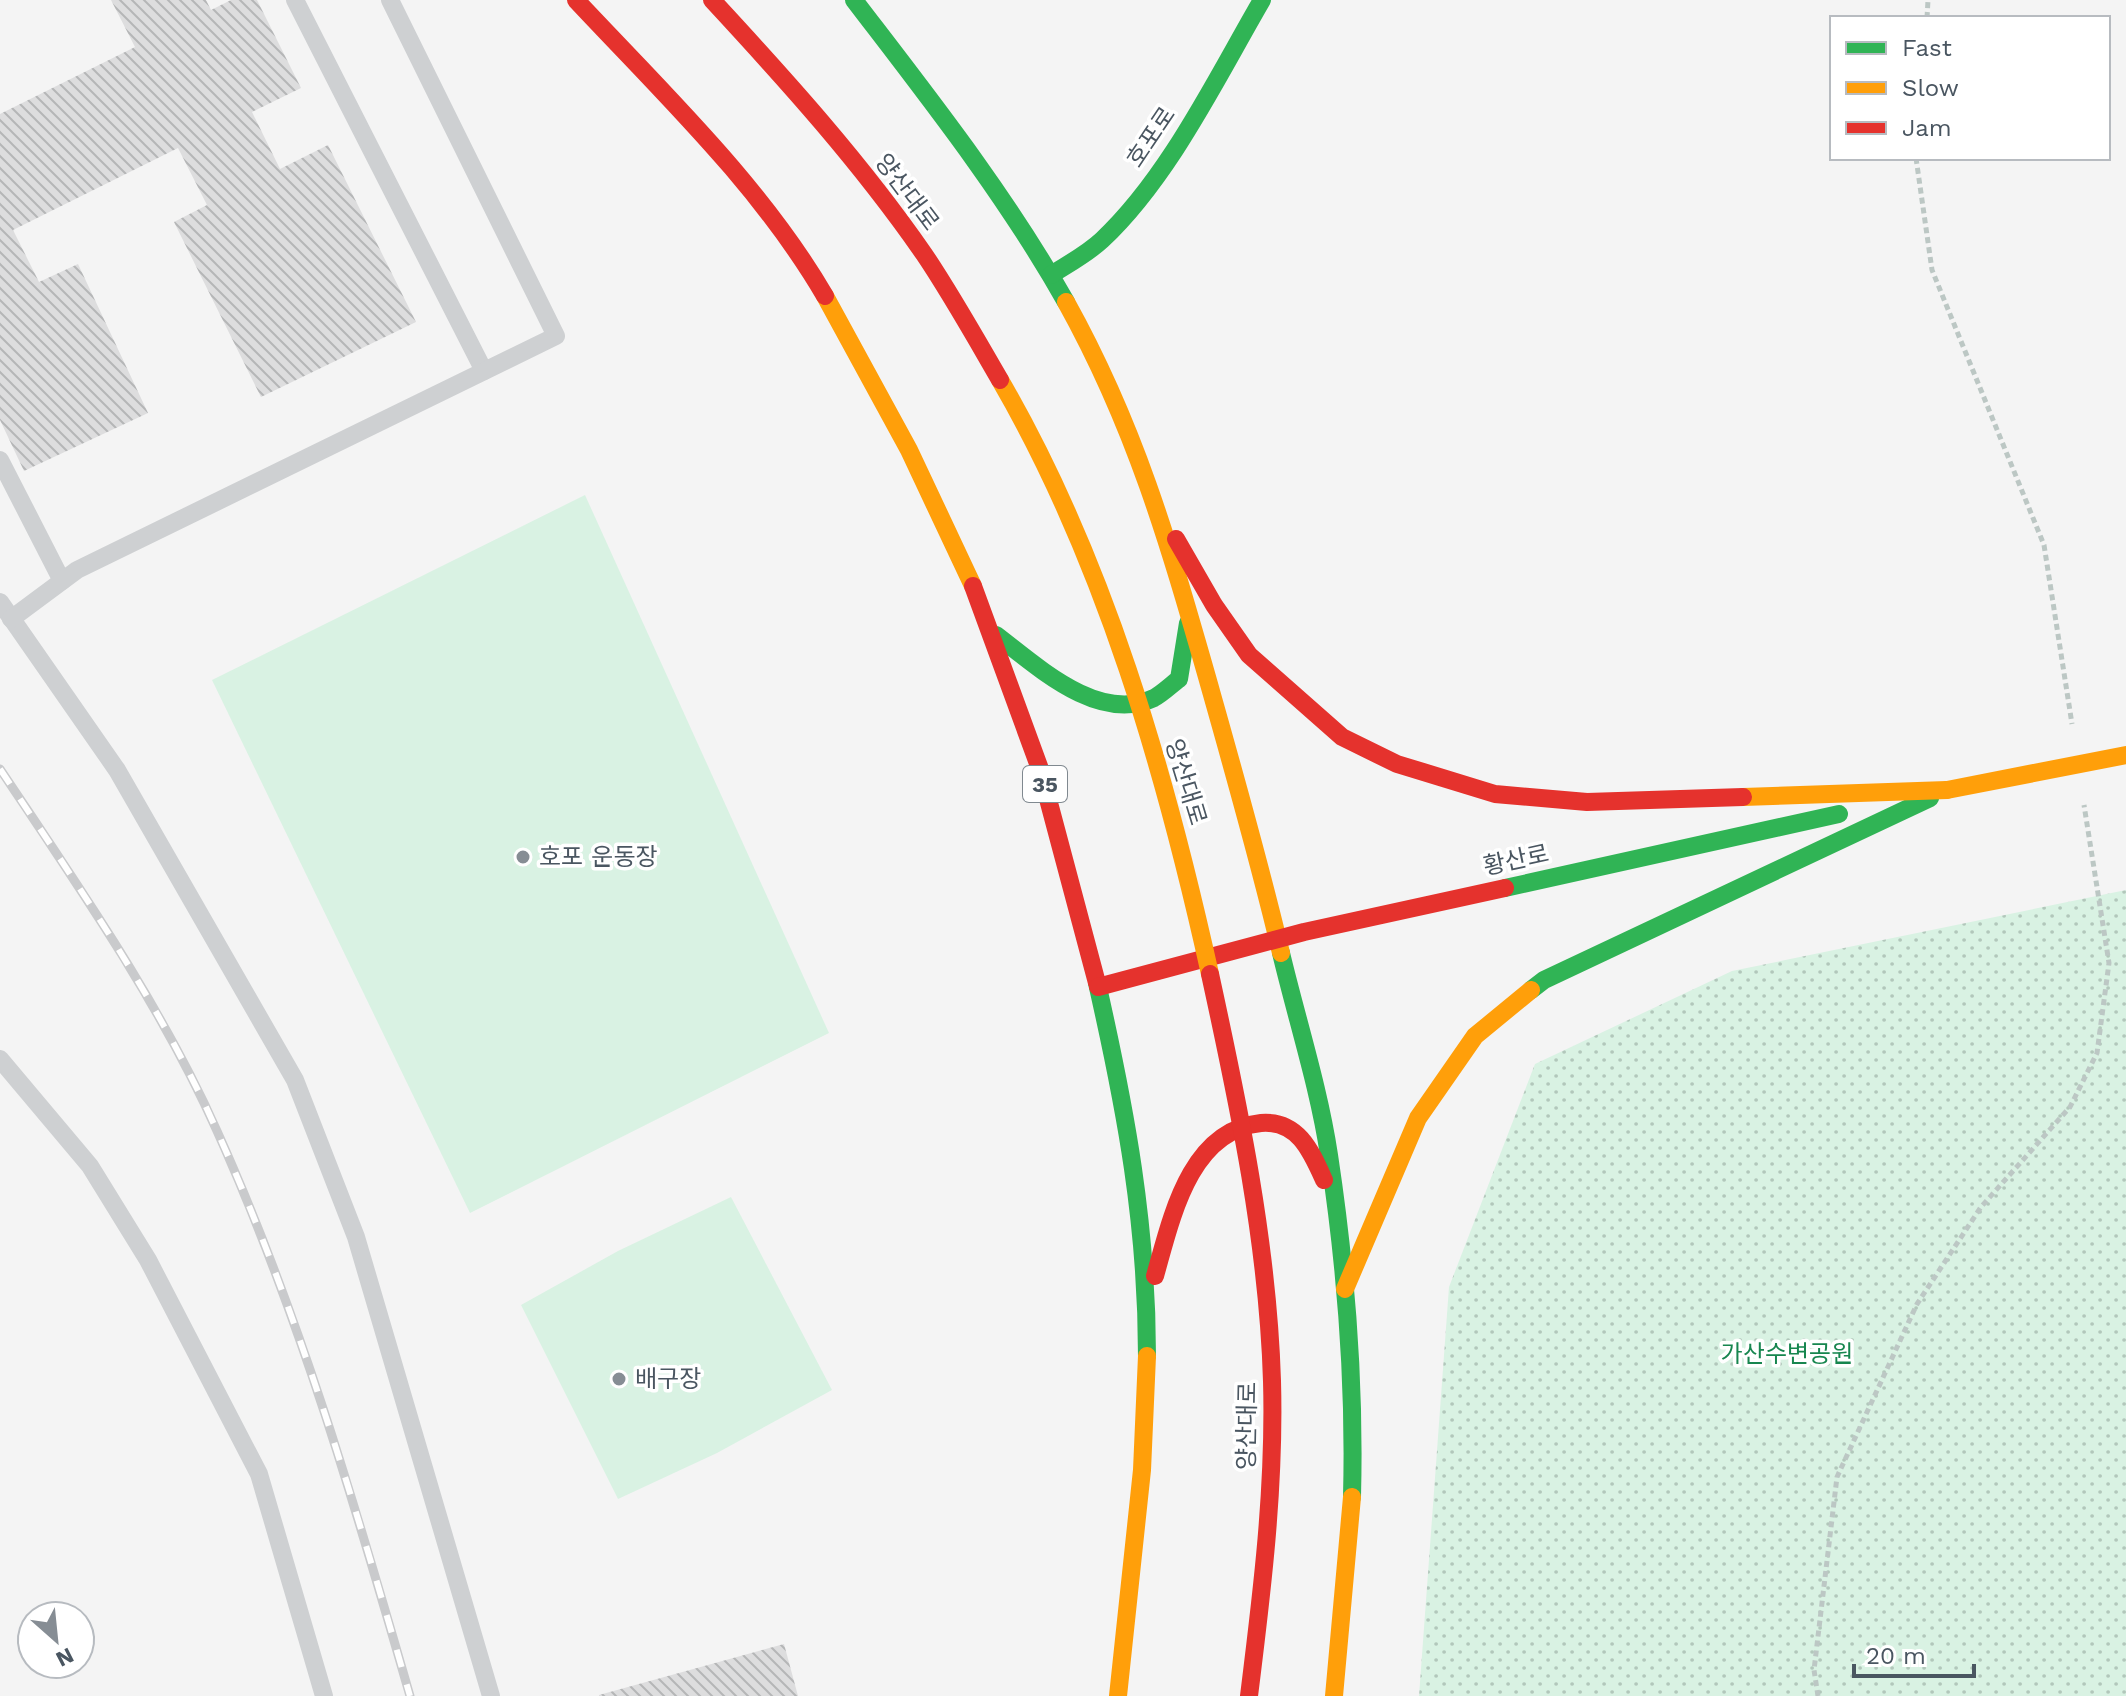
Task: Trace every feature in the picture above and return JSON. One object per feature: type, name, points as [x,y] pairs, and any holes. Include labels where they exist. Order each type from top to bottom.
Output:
[{"type":"main road","name":"35","points":[[576,0],[702,136],[804,262],[896,423],[959,547],[996,635],[1041,768],[1098,987],[1134,1158],[1144,1244],[1145,1387],[1134,1555],[1118,1696]]},
{"type":"main road","name":"양산대로","points":[[712,0],[868,178],[952,296],[1051,480],[1094,583],[1138,703],[1180,845],[1221,1018],[1265,1286],[1272,1382],[1269,1531],[1249,1696]]},
{"type":"main road","points":[[854,0],[968,149],[1051,275],[1090,346],[1127,425],[1160,512],[1260,863],[1329,1153],[1345,1289],[1354,1428],[1351,1538],[1334,1696]]},
{"type":"main road","name":"호포로","points":[[1051,275],[1099,243],[1120,222],[1180,141],[1262,0]]},
{"type":"main road","points":[[1160,512],[1214,605],[1249,655],[1342,737],[1397,764],[1495,794],[1587,802],[1947,790],[2126,755]]},
{"type":"main road","points":[[996,635],[1063,685],[1099,700],[1126,704],[1153,699],[1179,679],[1189,615]]},
{"type":"main road","points":[[1345,1289],[1387,1184],[1418,1118],[1475,1036],[1544,980],[1947,790]]},
{"type":"main road","name":"황산로","points":[[1098,987],[1278,939],[1947,790]]},
{"type":"main road","points":[[1145,1318],[1175,1210],[1197,1162],[1227,1133],[1269,1123],[1291,1130],[1309,1147],[1338,1212]]},
{"type":"lane","points":[[295,0],[484,371]]},
{"type":"lane","points":[[11,619],[77,570],[556,336],[390,0]]},
{"type":"lane","points":[[0,460],[62,581]]},
{"type":"lane","points":[[0,602],[117,770],[295,1080],[356,1237],[491,1696]]},
{"type":"lane","points":[[0,1059],[90,1166],[148,1260],[259,1474],[324,1696]]},
{"type":"path","points":[[1916,160],[1932,270],[2044,545],[2073,731]]},
{"type":"path","points":[[1818,1696],[1814,1670],[1837,1477],[1917,1304],[1981,1207],[2070,1107],[2097,1053],[2109,963],[2083,793]]},
{"type":"green space","name":"호포 운동장","points":[[585,495],[829,1033],[470,1213],[212,680]]},
{"type":"green space","name":"가산수변공원","points":[[2126,890],[2126,1696],[1419,1696],[1449,1287],[1535,1064],[1732,971]]},
{"type":"green space","points":[[731,1197],[832,1390],[717,1453],[618,1499],[521,1305],[618,1251]]},
{"type":"building","points":[[111,0],[206,0],[211,10],[231,0],[257,0],[301,88],[252,112],[280,169],[328,145],[416,322],[261,397],[174,222],[207,205],[178,148],[13,230],[39,282],[78,264],[148,413],[24,471],[0,420],[0,114],[135,47]]},
{"type":"building","points":[[784,1644],[798,1696],[599,1696],[599,1695]]},
{"type":"railway","points":[[0,769],[144,991],[195,1083],[217,1131],[300,1339],[410,1696]]},
{"type":"traffic: fast","points":[[854,0],[992,185],[1066,302]]},
{"type":"traffic: fast","points":[[1051,275],[1102,240],[1149,187],[1190,126],[1262,0]]},
{"type":"traffic: fast","points":[[996,635],[1069,688],[1090,698],[1133,704],[1154,698],[1179,679],[1188,623]]},
{"type":"traffic: fast","points":[[1531,990],[1544,980],[1930,798]]},
{"type":"traffic: fast","points":[[1505,888],[1839,814]]},
{"type":"traffic: fast","points":[[1281,953],[1320,1105],[1335,1197],[1351,1368],[1352,1497]]},
{"type":"traffic: fast","points":[[1097,983],[1133,1168],[1143,1260],[1147,1356]]},
{"type":"traffic: slow","points":[[825,296],[909,450],[973,586]]},
{"type":"traffic: slow","points":[[1066,302],[1112,394],[1148,485],[1193,627],[1281,953]]},
{"type":"traffic: slow","points":[[1000,380],[1071,521],[1128,669],[1173,821],[1210,974]]},
{"type":"traffic: slow","points":[[1947,790],[2126,755]]},
{"type":"traffic: slow","points":[[1743,797],[1947,790]]},
{"type":"traffic: slow","points":[[1345,1289],[1418,1118],[1475,1036],[1531,990]]},
{"type":"traffic: slow","points":[[1118,1696],[1142,1470],[1147,1356]]},
{"type":"traffic: slow","points":[[1334,1696],[1352,1497]]},
{"type":"traffic: jam","points":[[576,0],[741,179],[771,216],[825,296]]},
{"type":"traffic: jam","points":[[712,0],[875,187],[924,254],[1000,380]]},
{"type":"traffic: jam","points":[[1176,539],[1214,605],[1249,655],[1342,737],[1397,764],[1495,794],[1587,802],[1743,797]]},
{"type":"traffic: jam","points":[[973,586],[1040,769],[1097,983]]},
{"type":"traffic: jam","points":[[1098,987],[1304,932],[1505,888]]},
{"type":"traffic: jam","points":[[1210,974],[1258,1228],[1272,1381],[1269,1500],[1249,1696]]},
{"type":"traffic: jam","points":[[1155,1276],[1168,1229],[1187,1181],[1216,1142],[1236,1129],[1274,1123],[1294,1132],[1308,1148],[1324,1180]]},
{"type":"place","name":"호포 운동장","points":[[523,857]]},
{"type":"place","name":"배구장","points":[[619,1379]]}]
